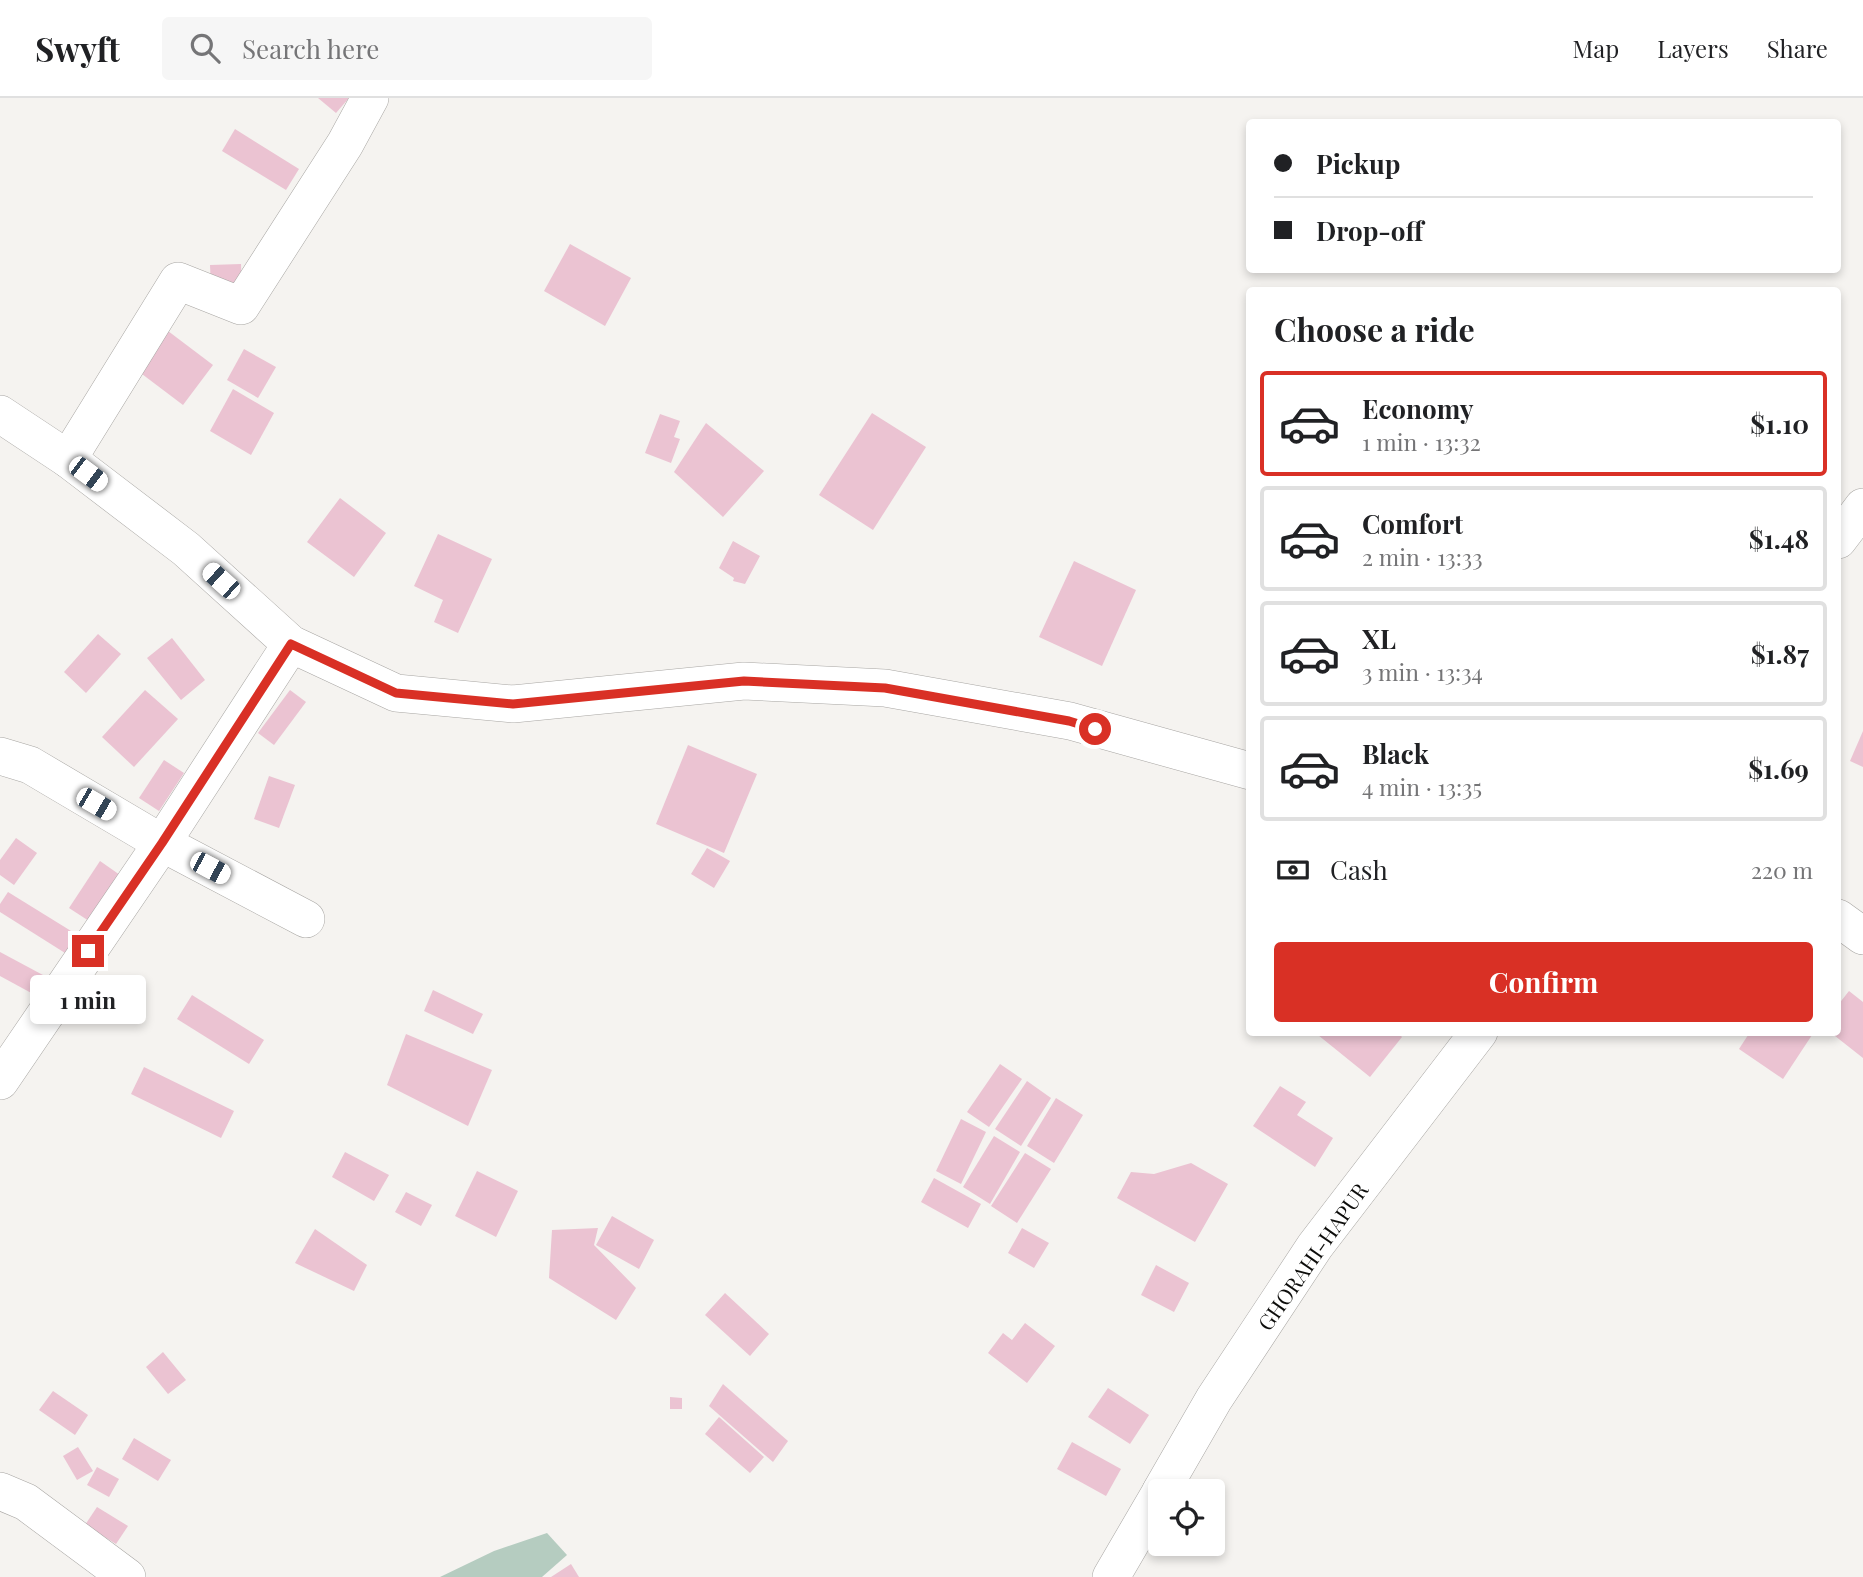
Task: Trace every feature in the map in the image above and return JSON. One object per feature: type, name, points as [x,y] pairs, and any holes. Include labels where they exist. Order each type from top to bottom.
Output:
[{"type":"street","points":[[345,145],[362,98]]},
{"type":"street","points":[[68,459],[178,281],[240,306],[345,145],[370,98]]},
{"type":"street","points":[[0,414],[68,459],[186,549],[291,644],[396,693],[513,704],[744,681],[885,688],[1069,721],[1246,770]]},
{"type":"street","points":[[1841,536],[1863,507]]},
{"type":"street","points":[[0,1081],[162,843],[291,644]]},
{"type":"street","points":[[0,756],[30,765],[162,843],[306,919]]},
{"type":"street","points":[[1841,920],[1863,936]]},
{"type":"street","name":"GHORAHI-HAPUR","points":[[1168,1479],[1214,1399],[1315,1246],[1476,1036]]},
{"type":"street","points":[[0,1491],[26,1502],[127,1577]]},
{"type":"street","name":"GHORAHI-HAPUR","points":[[1111,1577],[1148,1514]]},
{"type":"green space","points":[[547,1533],[567,1555],[542,1577],[440,1577],[494,1551]]},
{"type":"building","points":[[318,98],[349,98],[336,113]]},
{"type":"building","points":[[235,129],[299,169],[286,190],[222,151]]},
{"type":"building","points":[[570,244],[631,278],[605,326],[544,291]]},
{"type":"building","points":[[241,264],[242,292],[211,287],[210,265]]},
{"type":"building","points":[[168,331],[213,365],[183,405],[138,371]]},
{"type":"building","points":[[244,349],[276,367],[258,398],[227,380]]},
{"type":"building","points":[[233,389],[274,413],[251,455],[210,431]]},
{"type":"building","points":[[872,413],[926,447],[873,530],[819,495]]},
{"type":"building","points":[[660,414],[680,421],[674,437],[680,439],[671,463],[645,453]]},
{"type":"building","points":[[706,423],[764,471],[723,517],[674,472]]},
{"type":"building","points":[[340,498],[386,533],[354,577],[307,542]]},
{"type":"building","points":[[438,534],[492,559],[458,633],[434,622],[443,600],[414,586]]},
{"type":"building","points":[[733,541],[760,556],[745,584],[733,581],[734,578],[719,568]]},
{"type":"building","points":[[1074,561],[1136,590],[1102,666],[1039,637]]},
{"type":"building","points":[[98,634],[121,654],[86,693],[64,672]]},
{"type":"building","points":[[172,638],[205,680],[181,700],[147,658]]},
{"type":"building","points":[[145,690],[178,719],[134,767],[102,737]]},
{"type":"building","points":[[290,690],[306,702],[274,745],[258,733]]},
{"type":"building","points":[[1863,731],[1863,767],[1850,761]]},
{"type":"building","points":[[688,745],[757,774],[724,853],[656,824]]},
{"type":"building","points":[[164,760],[184,773],[159,811],[139,798]]},
{"type":"building","points":[[269,776],[295,785],[279,828],[254,819]]},
{"type":"building","points":[[16,838],[37,853],[14,885],[0,875],[0,860]]},
{"type":"building","points":[[707,848],[730,861],[714,888],[691,874]]},
{"type":"building","points":[[100,861],[120,875],[89,921],[69,908]]},
{"type":"building","points":[[8,892],[84,939],[73,958],[0,912],[0,904]]},
{"type":"building","points":[[0,952],[56,982],[46,1001],[0,976]]},
{"type":"building","points":[[433,990],[483,1014],[473,1034],[424,1011]]},
{"type":"building","points":[[1849,991],[1863,1002],[1863,1058],[1835,1036],[1841,1036],[1841,1001]]},
{"type":"building","points":[[192,995],[264,1040],[249,1064],[177,1019]]},
{"type":"building","points":[[406,1034],[492,1070],[468,1126],[387,1085]]},
{"type":"building","points":[[1319,1036],[1401,1036],[1370,1077]]},
{"type":"building","points":[[1747,1036],[1811,1036],[1783,1079],[1739,1049]]},
{"type":"building","points":[[1000,1064],[1022,1079],[989,1127],[967,1112]]},
{"type":"building","points":[[144,1067],[234,1111],[221,1138],[131,1094]]},
{"type":"building","points":[[1027,1081],[1051,1098],[1021,1146],[995,1129]]},
{"type":"building","points":[[1280,1086],[1306,1102],[1297,1115],[1333,1138],[1315,1167],[1253,1126]]},
{"type":"building","points":[[1056,1098],[1083,1115],[1054,1163],[1027,1146]]},
{"type":"building","points":[[961,1119],[986,1132],[961,1184],[936,1171]]},
{"type":"building","points":[[994,1136],[1020,1152],[990,1204],[963,1187]]},
{"type":"building","points":[[345,1152],[389,1175],[374,1201],[332,1177]]},
{"type":"building","points":[[1025,1153],[1051,1169],[1017,1223],[991,1206]]},
{"type":"building","points":[[1191,1163],[1228,1184],[1195,1242],[1117,1198],[1131,1172],[1154,1174]]},
{"type":"building","points":[[477,1171],[518,1191],[496,1237],[455,1216]]},
{"type":"building","points":[[934,1178],[981,1204],[968,1228],[921,1202]]},
{"type":"building","points":[[406,1192],[432,1205],[421,1226],[395,1212]]},
{"type":"building","points":[[612,1216],[654,1240],[639,1269],[596,1245]]},
{"type":"building","points":[[598,1228],[594,1245],[636,1288],[616,1320],[549,1278],[552,1230]]},
{"type":"building","points":[[1022,1228],[1049,1243],[1034,1268],[1008,1253]]},
{"type":"building","points":[[315,1229],[367,1265],[354,1291],[295,1263]]},
{"type":"building","points":[[1156,1265],[1189,1283],[1174,1312],[1141,1295]]},
{"type":"building","points":[[725,1293],[769,1334],[750,1356],[705,1315]]},
{"type":"building","points":[[1025,1323],[1055,1346],[1027,1383],[988,1353],[1003,1333],[1012,1340]]},
{"type":"building","points":[[163,1352],[186,1380],[168,1394],[146,1367]]},
{"type":"building","points":[[723,1384],[788,1441],[773,1462],[709,1406]]},
{"type":"building","points":[[1108,1388],[1149,1415],[1130,1444],[1088,1417]]},
{"type":"building","points":[[53,1391],[88,1415],[75,1435],[39,1410]]},
{"type":"building","points":[[670,1397],[682,1398],[682,1409],[670,1409]]},
{"type":"building","points":[[719,1417],[764,1457],[750,1473],[705,1434]]},
{"type":"building","points":[[134,1438],[171,1460],[158,1481],[122,1459]]},
{"type":"building","points":[[1072,1442],[1121,1469],[1106,1496],[1057,1469]]},
{"type":"building","points":[[78,1447],[93,1471],[77,1480],[63,1456]]},
{"type":"building","points":[[97,1467],[119,1479],[109,1497],[87,1485]]},
{"type":"building","points":[[97,1507],[128,1526],[116,1544],[85,1525]]},
{"type":"building","points":[[571,1564],[579,1577],[551,1577]]},
{"type":"route","points":[[88,951],[162,843],[291,644],[396,693],[513,704],[744,681],[885,688],[1069,721],[1095,729]]}]
